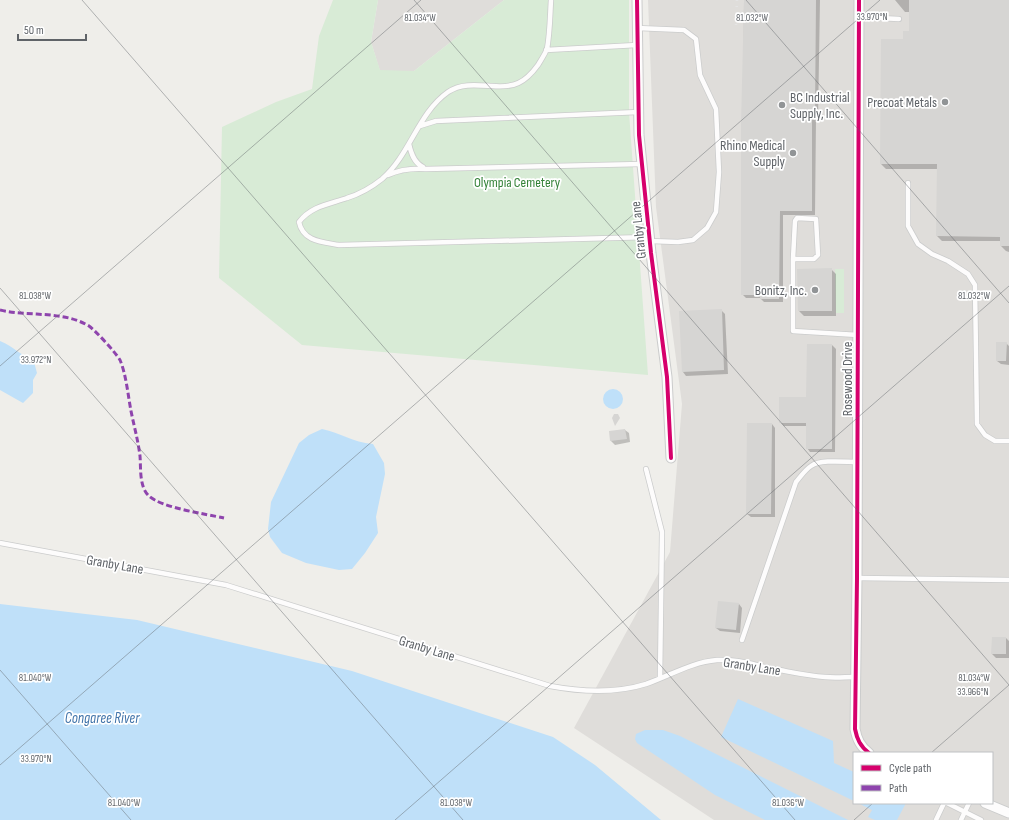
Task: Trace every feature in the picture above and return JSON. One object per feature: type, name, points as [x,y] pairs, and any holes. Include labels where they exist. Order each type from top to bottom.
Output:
[{"type":"street","name":"Granby Lane","points":[[637,0],[639,112],[642,164],[667,376],[670,458]]},
{"type":"street","name":"Rosewood Drive","points":[[859,0],[858,462],[855,729],[862,748],[868,752]]},
{"type":"street","points":[[987,804],[1009,814]]},
{"type":"lane","points":[[383,178],[390,171],[439,99],[456,87],[465,85],[498,87],[512,86],[520,83],[532,73],[546,50],[551,0]]},
{"type":"lane","points":[[859,17],[899,19]]},
{"type":"lane","points":[[637,28],[684,30],[696,39],[700,75],[716,109],[719,172],[716,212],[707,228],[693,240],[678,242],[650,239],[339,245],[314,241],[300,227],[299,222],[312,210],[363,191],[383,178],[405,169],[642,164]]},
{"type":"lane","points":[[546,50],[637,45]]},
{"type":"lane","points":[[420,126],[434,122],[639,112]]},
{"type":"lane","points":[[427,115],[434,122]]},
{"type":"lane","points":[[409,144],[414,160],[419,166],[426,169]]},
{"type":"lane","points":[[908,183],[908,226],[918,244],[932,254],[948,261],[968,274],[975,285],[977,424],[985,434],[995,441],[1009,441]]},
{"type":"lane","points":[[792,259],[814,259],[818,255],[816,219],[797,218],[795,220],[792,259],[793,331],[858,335]]},
{"type":"lane","points":[[742,640],[796,482],[805,471],[818,463],[858,462]]},
{"type":"lane","points":[[646,469],[662,532],[660,678]]},
{"type":"lane","name":"Granby Lane","points":[[0,543],[226,585],[550,686],[595,692],[611,691],[646,684],[698,664],[715,660],[750,662],[784,671],[826,678],[855,677]]},
{"type":"lane","points":[[857,578],[1009,580]]},
{"type":"lane","points":[[936,820],[945,804]]},
{"type":"lane","points":[[948,804],[981,820]]},
{"type":"lane","points":[[961,820],[969,804]]},
{"type":"lane","points":[[1006,820],[1009,814]]},
{"type":"shaded area","points":[[378,0],[504,0],[414,71],[380,71],[371,42]]},
{"type":"shaded area","points":[[648,0],[1009,0],[1009,820],[714,820],[574,728],[670,552],[682,404],[656,207]]},
{"type":"green space","name":"Olympia Cemetery","points":[[333,0],[378,0],[371,42],[380,70],[414,71],[504,0],[629,0],[629,112],[648,375],[302,345],[219,278],[222,127],[276,102],[312,89],[319,36]]},
{"type":"green space","points":[[835,269],[844,269],[844,313],[836,313]]},
{"type":"water","points":[[0,341],[34,362],[37,373],[33,380],[33,393],[23,403],[0,390]]},
{"type":"water","points":[[613,389],[620,392],[623,399],[620,406],[613,409],[606,406],[603,399],[606,392]]},
{"type":"water","points":[[322,429],[373,444],[384,463],[385,474],[376,517],[378,533],[352,569],[339,570],[306,563],[282,553],[270,537],[268,529],[271,502],[299,443],[309,435]]},
{"type":"water","name":"Congaree River","points":[[0,604],[137,620],[352,671],[553,737],[595,765],[661,820],[0,820]]},
{"type":"water","points":[[738,699],[833,741],[834,763],[853,772],[853,801],[721,737]]},
{"type":"water","points":[[645,730],[663,730],[680,736],[848,820],[765,820],[715,795],[637,743],[635,739],[636,734]]},
{"type":"water","points":[[860,804],[905,804],[897,820],[875,820],[868,817],[872,810]]},
{"type":"building","points":[[744,0],[816,0],[815,115],[812,115],[812,211],[780,211],[779,299],[760,299],[760,295],[741,295],[741,125]]},
{"type":"building","name":"Precoat Metals","points":[[909,0],[1009,0],[1009,246],[1000,246],[1000,237],[936,236],[937,164],[880,164],[881,39],[903,39],[903,31],[909,31]]},
{"type":"building","name":"Bonitz, Inc.","points":[[832,268],[832,311],[798,311],[797,269]]},
{"type":"building","points":[[722,309],[724,370],[682,372],[679,311]]},
{"type":"building","points":[[996,342],[1007,342],[1006,361],[996,361]]},
{"type":"building","points":[[807,344],[832,344],[832,449],[806,449],[806,423],[779,423],[779,397],[806,397]]},
{"type":"building","points":[[614,414],[618,414],[620,418],[615,426],[612,418]]},
{"type":"building","points":[[747,423],[772,423],[771,514],[746,514]]},
{"type":"building","points":[[625,429],[627,439],[610,441],[609,431]]},
{"type":"building","points":[[718,601],[739,603],[736,630],[715,628]]},
{"type":"building","points":[[992,637],[1006,637],[1006,654],[991,654]]},
{"type":"railway","points":[[736,25],[737,0]]},
{"type":"marked path","points":[[0,310],[68,318],[89,326],[101,337],[120,360],[122,366],[139,450],[142,483],[146,492],[149,496],[164,504],[224,518]]},
{"type":"cycle path","points":[[637,0],[639,135],[651,253],[667,377],[671,458]]},
{"type":"cycle path","points":[[859,0],[855,729],[859,742],[868,752]]},
{"type":"place","name":"Precoat Metals","points":[[945,102]]},
{"type":"place","name":"BC Industrial Supply, Inc.","points":[[782,105]]},
{"type":"place","name":"Rhino Medical Supply","points":[[793,153]]},
{"type":"place","name":"Bonitz, Inc.","points":[[815,290]]}]
